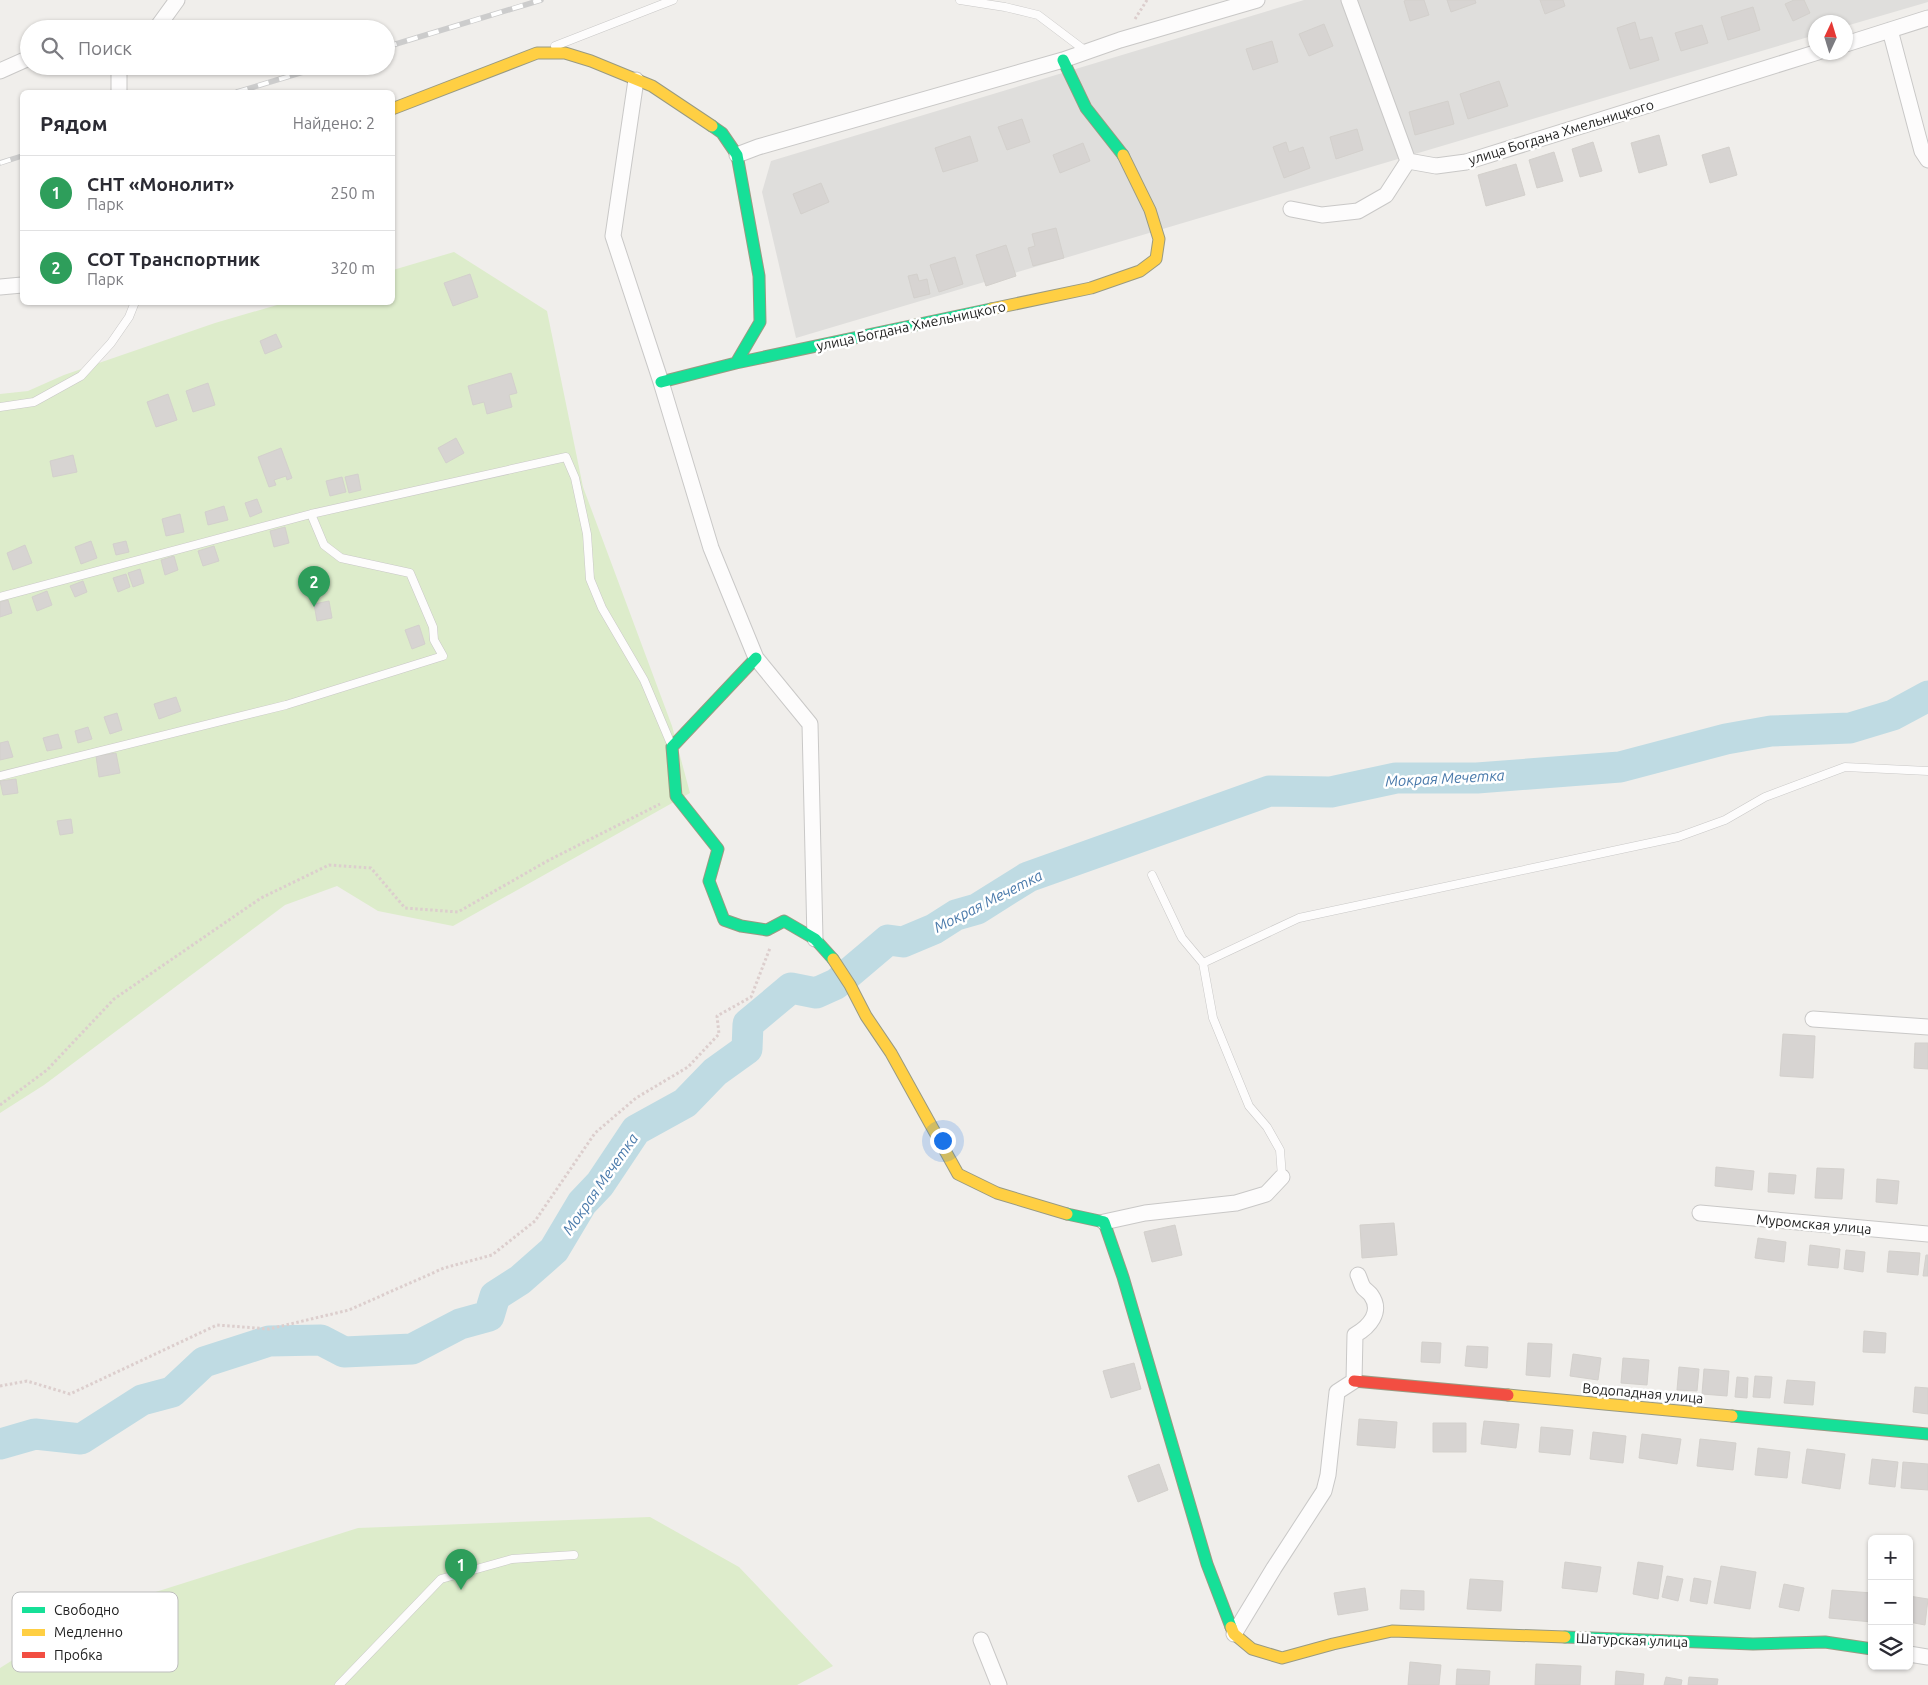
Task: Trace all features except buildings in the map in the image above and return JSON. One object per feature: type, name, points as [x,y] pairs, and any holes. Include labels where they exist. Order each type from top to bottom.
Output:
[{"type":"street","points":[[163,20],[177,0]]},
{"type":"street","points":[[737,154],[1063,60],[1120,40],[1257,0]]},
{"type":"street","points":[[1291,209],[1322,215],[1358,211],[1386,195],[1408,161],[1349,0]]},
{"type":"street","points":[[1853,42],[1928,18]]},
{"type":"street","points":[[1890,30],[1922,151],[1928,160]]},
{"type":"street","points":[[395,108],[537,53],[565,53],[591,61],[652,86],[722,133],[737,154],[759,276],[760,322],[736,363]]},
{"type":"street","name":"улица Богдана Хмельницкого","points":[[1408,161],[1436,166],[1466,162],[1808,55]]},
{"type":"street","name":"улица Богдана Хмельницкого","points":[[661,382],[736,363],[1091,288],[1140,271],[1156,259],[1159,239],[1150,210],[1124,156],[1086,108],[1063,60]]},
{"type":"street","points":[[0,70],[20,62]]},
{"type":"street","points":[[119,90],[120,75]]},
{"type":"street","points":[[636,80],[614,236],[661,382],[711,548],[756,658],[810,724],[815,939]]},
{"type":"street","points":[[0,287],[20,285]]},
{"type":"street","points":[[756,658],[672,746],[676,796],[718,849],[709,881],[724,920],[741,926],[767,930],[784,921],[815,939],[838,965],[866,1016],[891,1053],[958,1174],[997,1193],[1073,1216],[1104,1222],[1145,1213],[1236,1203],[1266,1194],[1282,1177]]},
{"type":"street","points":[[1813,1019],[1928,1027]]},
{"type":"street","name":"Муромская улица","points":[[1700,1213],[1928,1234]]},
{"type":"street","points":[[1104,1222],[1124,1277],[1207,1564],[1234,1634]]},
{"type":"street","points":[[1234,1634],[1324,1491],[1328,1475],[1337,1392],[1354,1381],[1355,1336],[1374,1319],[1375,1304],[1371,1294],[1363,1288],[1358,1275]]},
{"type":"street","name":"Водопадная улица","points":[[1354,1381],[1928,1434]]},
{"type":"street","name":"Шатурская улица","points":[[1234,1634],[1252,1649],[1282,1658],[1392,1631],[1753,1644],[1825,1642],[1868,1648]]},
{"type":"street","points":[[981,1640],[999,1685]]},
{"type":"street","points":[[1913,1655],[1928,1657]]},
{"type":"lane","points":[[537,53],[673,0]]},
{"type":"lane","points":[[960,0],[1005,7],[1038,15],[1087,52]]},
{"type":"lane","points":[[0,407],[34,402],[82,376],[111,343],[129,317],[134,305]]},
{"type":"lane","points":[[0,597],[311,514],[566,457],[575,478],[587,534],[590,578],[602,608],[644,680],[672,746]]},
{"type":"lane","points":[[0,776],[286,705],[443,656],[434,640],[433,627],[410,573],[341,558],[324,545],[311,514]]},
{"type":"lane","points":[[1203,963],[1299,918],[1678,837],[1725,820],[1765,797],[1845,767],[1928,771]]},
{"type":"lane","points":[[1152,875],[1182,938],[1203,963],[1213,1018],[1249,1106],[1267,1127],[1280,1150],[1282,1177]]},
{"type":"lane","points":[[339,1685],[442,1579],[512,1559],[574,1555]]},
{"type":"path","points":[[0,1105],[47,1070],[114,999],[261,898],[329,865],[371,868],[405,908],[458,912],[549,860],[676,796]]},
{"type":"path","points":[[0,1386],[27,1381],[70,1394],[217,1325],[269,1329],[349,1310],[444,1268],[492,1255],[535,1221],[595,1133],[636,1098],[688,1068],[719,1034],[717,1016],[751,997],[774,938],[767,930]]},
{"type":"shaded area","points":[[1304,0],[1928,0],[1928,2],[1853,24],[1853,15],[1808,15],[1808,37],[796,338],[762,192],[771,161]]},
{"type":"green space","points":[[454,252],[547,311],[583,487],[672,726],[690,793],[453,926],[378,911],[337,886],[285,905],[44,1085],[0,1113],[0,394],[28,391],[64,375],[215,323],[277,305],[395,305],[395,269]]},
{"type":"green space","points":[[650,1517],[739,1567],[833,1666],[797,1685],[0,1685],[0,1668],[12,1660],[12,1672],[178,1672],[178,1592],[156,1592],[358,1528]]},
{"type":"waterway","name":"Мокрая Мечетка","points":[[0,1444],[35,1434],[81,1439],[142,1400],[172,1392],[204,1362],[269,1341],[321,1340],[344,1352],[412,1349],[460,1324],[489,1316],[495,1296],[520,1280],[554,1250],[582,1203],[600,1184],[636,1130],[685,1103],[715,1072],[747,1049],[748,1024],[791,988],[816,993],[836,984],[888,940],[903,942],[934,929],[956,915],[977,909],[1028,877],[1269,791],[1331,792],[1396,778],[1477,778],[1620,767],[1726,739],[1771,731],[1850,728],[1893,715],[1928,696]]},
{"type":"railway","points":[[395,44],[541,0]]},
{"type":"railway","points":[[244,90],[293,75]]},
{"type":"railway","points":[[0,163],[20,157]]},
{"type":"traffic: fast","points":[[1063,60],[1086,108],[1123,155]]},
{"type":"traffic: fast","points":[[712,126],[722,133],[737,155],[759,276],[760,322],[736,363]]},
{"type":"traffic: fast","points":[[661,382],[736,363],[991,309]]},
{"type":"traffic: fast","points":[[756,658],[672,747],[676,796],[718,849],[709,881],[724,920],[741,926],[767,930],[784,921],[815,939],[833,959]]},
{"type":"traffic: fast","points":[[1067,1214],[1104,1222],[1123,1277],[1207,1564],[1231,1627]]},
{"type":"traffic: fast","points":[[1732,1416],[1928,1434]]},
{"type":"traffic: fast","points":[[1565,1637],[1753,1644],[1825,1642],[1868,1648]]},
{"type":"traffic: slow","points":[[395,108],[537,53],[565,53],[591,61],[652,86],[712,126]]},
{"type":"traffic: slow","points":[[991,309],[1091,288],[1140,271],[1156,259],[1159,239],[1150,210],[1123,155]]},
{"type":"traffic: slow","points":[[833,959],[850,985],[866,1016],[891,1053],[958,1174],[997,1193],[1067,1214]]},
{"type":"traffic: slow","points":[[1508,1395],[1732,1416]]},
{"type":"traffic: slow","points":[[1231,1627],[1234,1634],[1252,1649],[1282,1658],[1392,1631],[1565,1637]]},
{"type":"traffic: jam","points":[[1354,1381],[1508,1395]]},
{"type":"place","name":"СОТ Транспортник","points":[[314,607]]},
{"type":"place","name":"СНТ «Монолит»","points":[[461,1590]]}]
